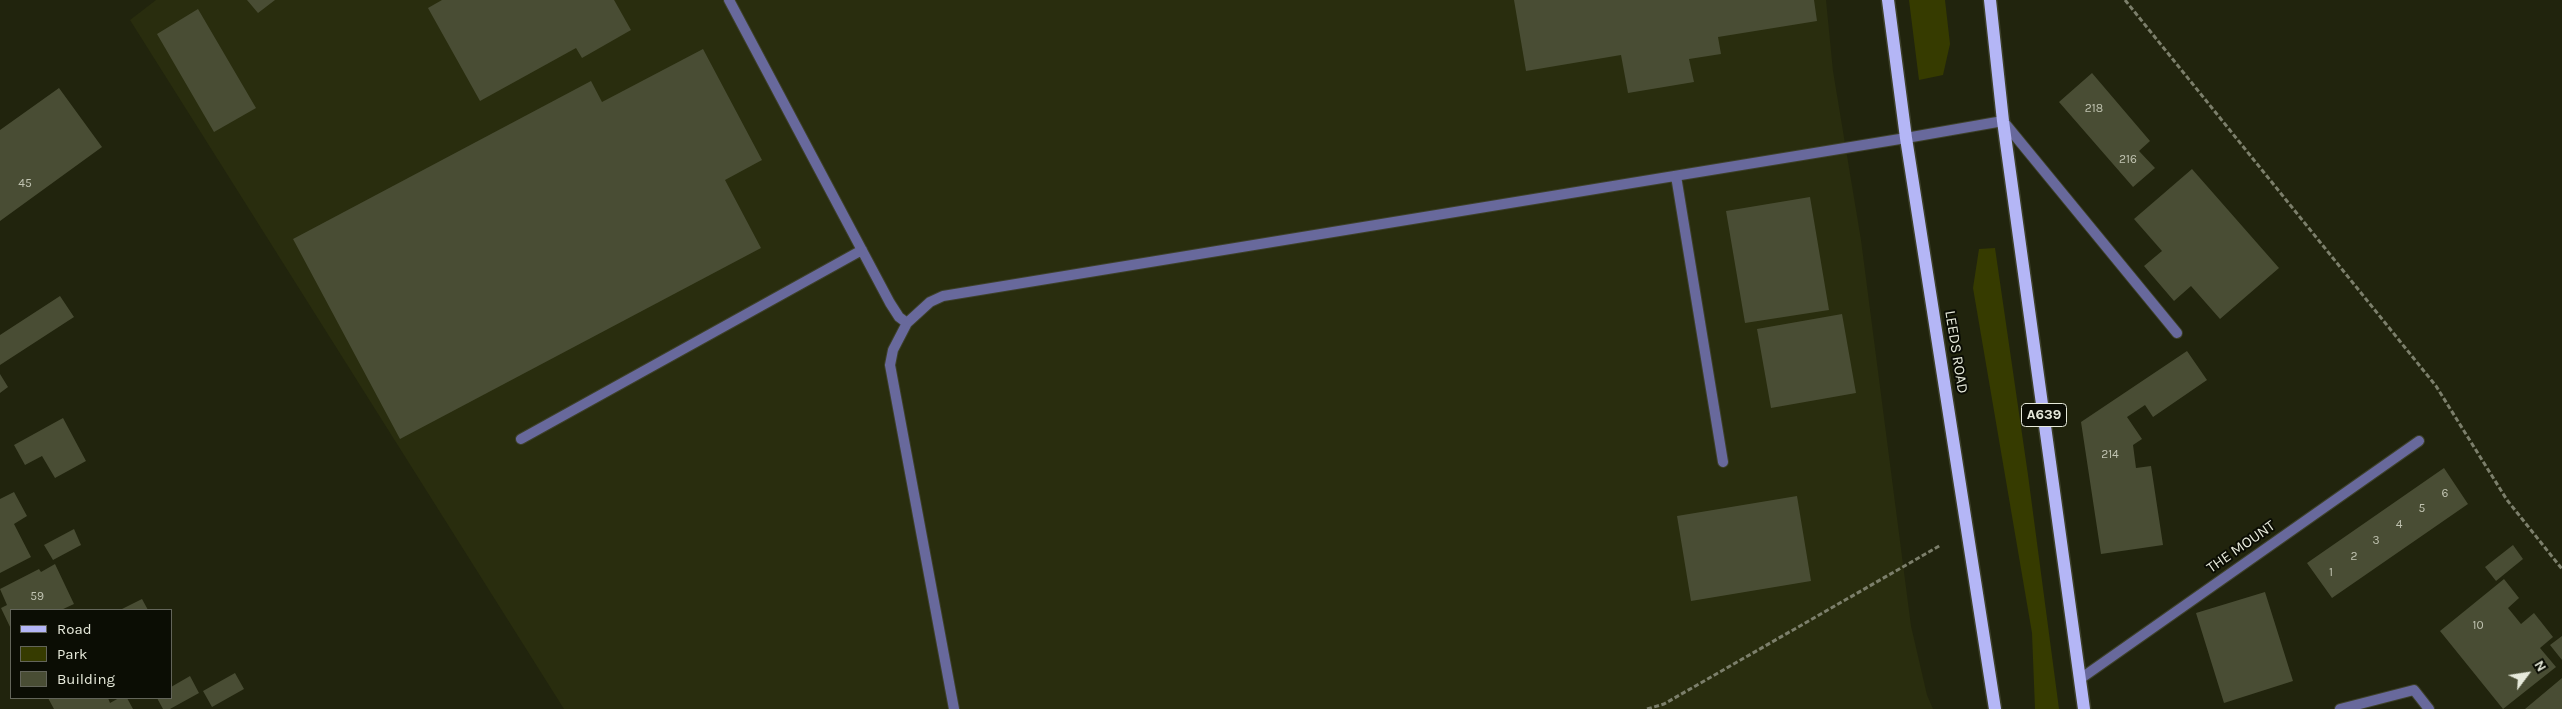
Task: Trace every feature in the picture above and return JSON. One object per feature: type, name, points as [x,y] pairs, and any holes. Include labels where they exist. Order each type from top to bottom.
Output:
[{"type":"main road","name":"LEEDS ROAD","points":[[1888,0],[1906,138],[1996,709]]},
{"type":"main road","name":"A639","points":[[1990,0],[2003,121],[2084,709]]},
{"type":"street","points":[[729,0],[890,303],[907,323]]},
{"type":"street","points":[[954,709],[890,365],[893,350],[907,323],[930,302],[943,296],[2003,121],[2177,333]]},
{"type":"street","points":[[1676,176],[1723,462]]},
{"type":"street","points":[[521,439],[862,250]]},
{"type":"street","name":"THE MOUNT","points":[[2080,679],[2419,441]]},
{"type":"street","points":[[2340,709],[2414,690],[2429,709]]},
{"type":"path","points":[[2125,0],[2436,386],[2507,500],[2562,569]]},
{"type":"path","points":[[1647,709],[1664,704],[1967,530]]},
{"type":"shaded area","points":[[156,0],[1826,0],[1833,71],[1861,240],[1911,626],[1927,695],[1933,709],[564,709],[130,20]]},
{"type":"green space","points":[[1909,0],[1945,0],[1950,44],[1943,75],[1919,80]]},
{"type":"green space","points":[[1995,248],[2059,709],[2035,709],[2032,633],[1973,288],[1979,249]]},
{"type":"building","points":[[247,0],[275,0],[258,13]]},
{"type":"building","points":[[442,0],[614,0],[631,30],[582,58],[576,48],[480,101],[428,8]]},
{"type":"building","points":[[1514,0],[1814,0],[1817,21],[1718,37],[1721,54],[1689,59],[1694,82],[1628,93],[1621,55],[1526,71]]},
{"type":"building","points":[[198,9],[256,108],[214,132],[157,34]]},
{"type":"building","points":[[703,49],[762,160],[725,180],[761,248],[400,439],[293,239],[591,81],[602,102]]},
{"type":"building","points":[[2092,73],[2150,141],[2139,151],[2155,168],[2133,187],[2059,102]]},
{"type":"building","points":[[59,88],[102,147],[0,221],[0,130]]},
{"type":"building","points":[[2192,169],[2279,268],[2220,319],[2191,286],[2174,301],[2144,266],[2162,251],[2134,219]]},
{"type":"building","points":[[1810,197],[1829,310],[1745,323],[1726,211]]},
{"type":"building","points":[[60,296],[74,317],[0,365],[0,335]]},
{"type":"building","points":[[1842,314],[1856,393],[1771,408],[1757,329]]},
{"type":"building","points":[[2187,351],[2207,380],[2153,417],[2145,405],[2127,417],[2142,439],[2133,445],[2136,468],[2151,466],[2163,545],[2101,554],[2081,422]]},
{"type":"building","points":[[0,374],[8,387],[0,393]]},
{"type":"building","points":[[63,418],[86,461],[55,478],[42,456],[25,465],[14,445]]},
{"type":"building","points":[[2444,468],[2468,504],[2332,598],[2307,563]]},
{"type":"building","points":[[14,492],[27,516],[14,524],[31,557],[0,573],[0,499]]},
{"type":"building","points":[[1797,496],[1811,581],[1691,601],[1677,516]]},
{"type":"building","points":[[74,529],[81,545],[53,560],[44,545]]},
{"type":"building","points":[[2513,545],[2523,559],[2496,581],[2485,567]]},
{"type":"building","points":[[55,564],[74,604],[63,609],[10,609],[10,627],[1,608],[7,605],[0,589],[39,569],[41,572]]},
{"type":"building","points":[[2504,579],[2519,598],[2508,608],[2521,624],[2534,613],[2553,637],[2540,648],[2556,667],[2503,709],[2440,631]]},
{"type":"building","points":[[2265,592],[2293,681],[2224,703],[2196,613]]},
{"type":"building","points":[[142,599],[147,609],[122,609]]},
{"type":"building","points":[[2562,636],[2562,660],[2550,645]]},
{"type":"building","points":[[235,673],[244,689],[212,707],[203,691]]},
{"type":"building","points":[[190,676],[199,693],[170,709],[163,709],[158,699],[172,699],[172,686]]},
{"type":"building","points":[[2562,678],[2562,709],[2525,709]]},
{"type":"building","points":[[49,699],[108,699],[110,703],[117,699],[128,699],[133,709],[54,709]]}]
